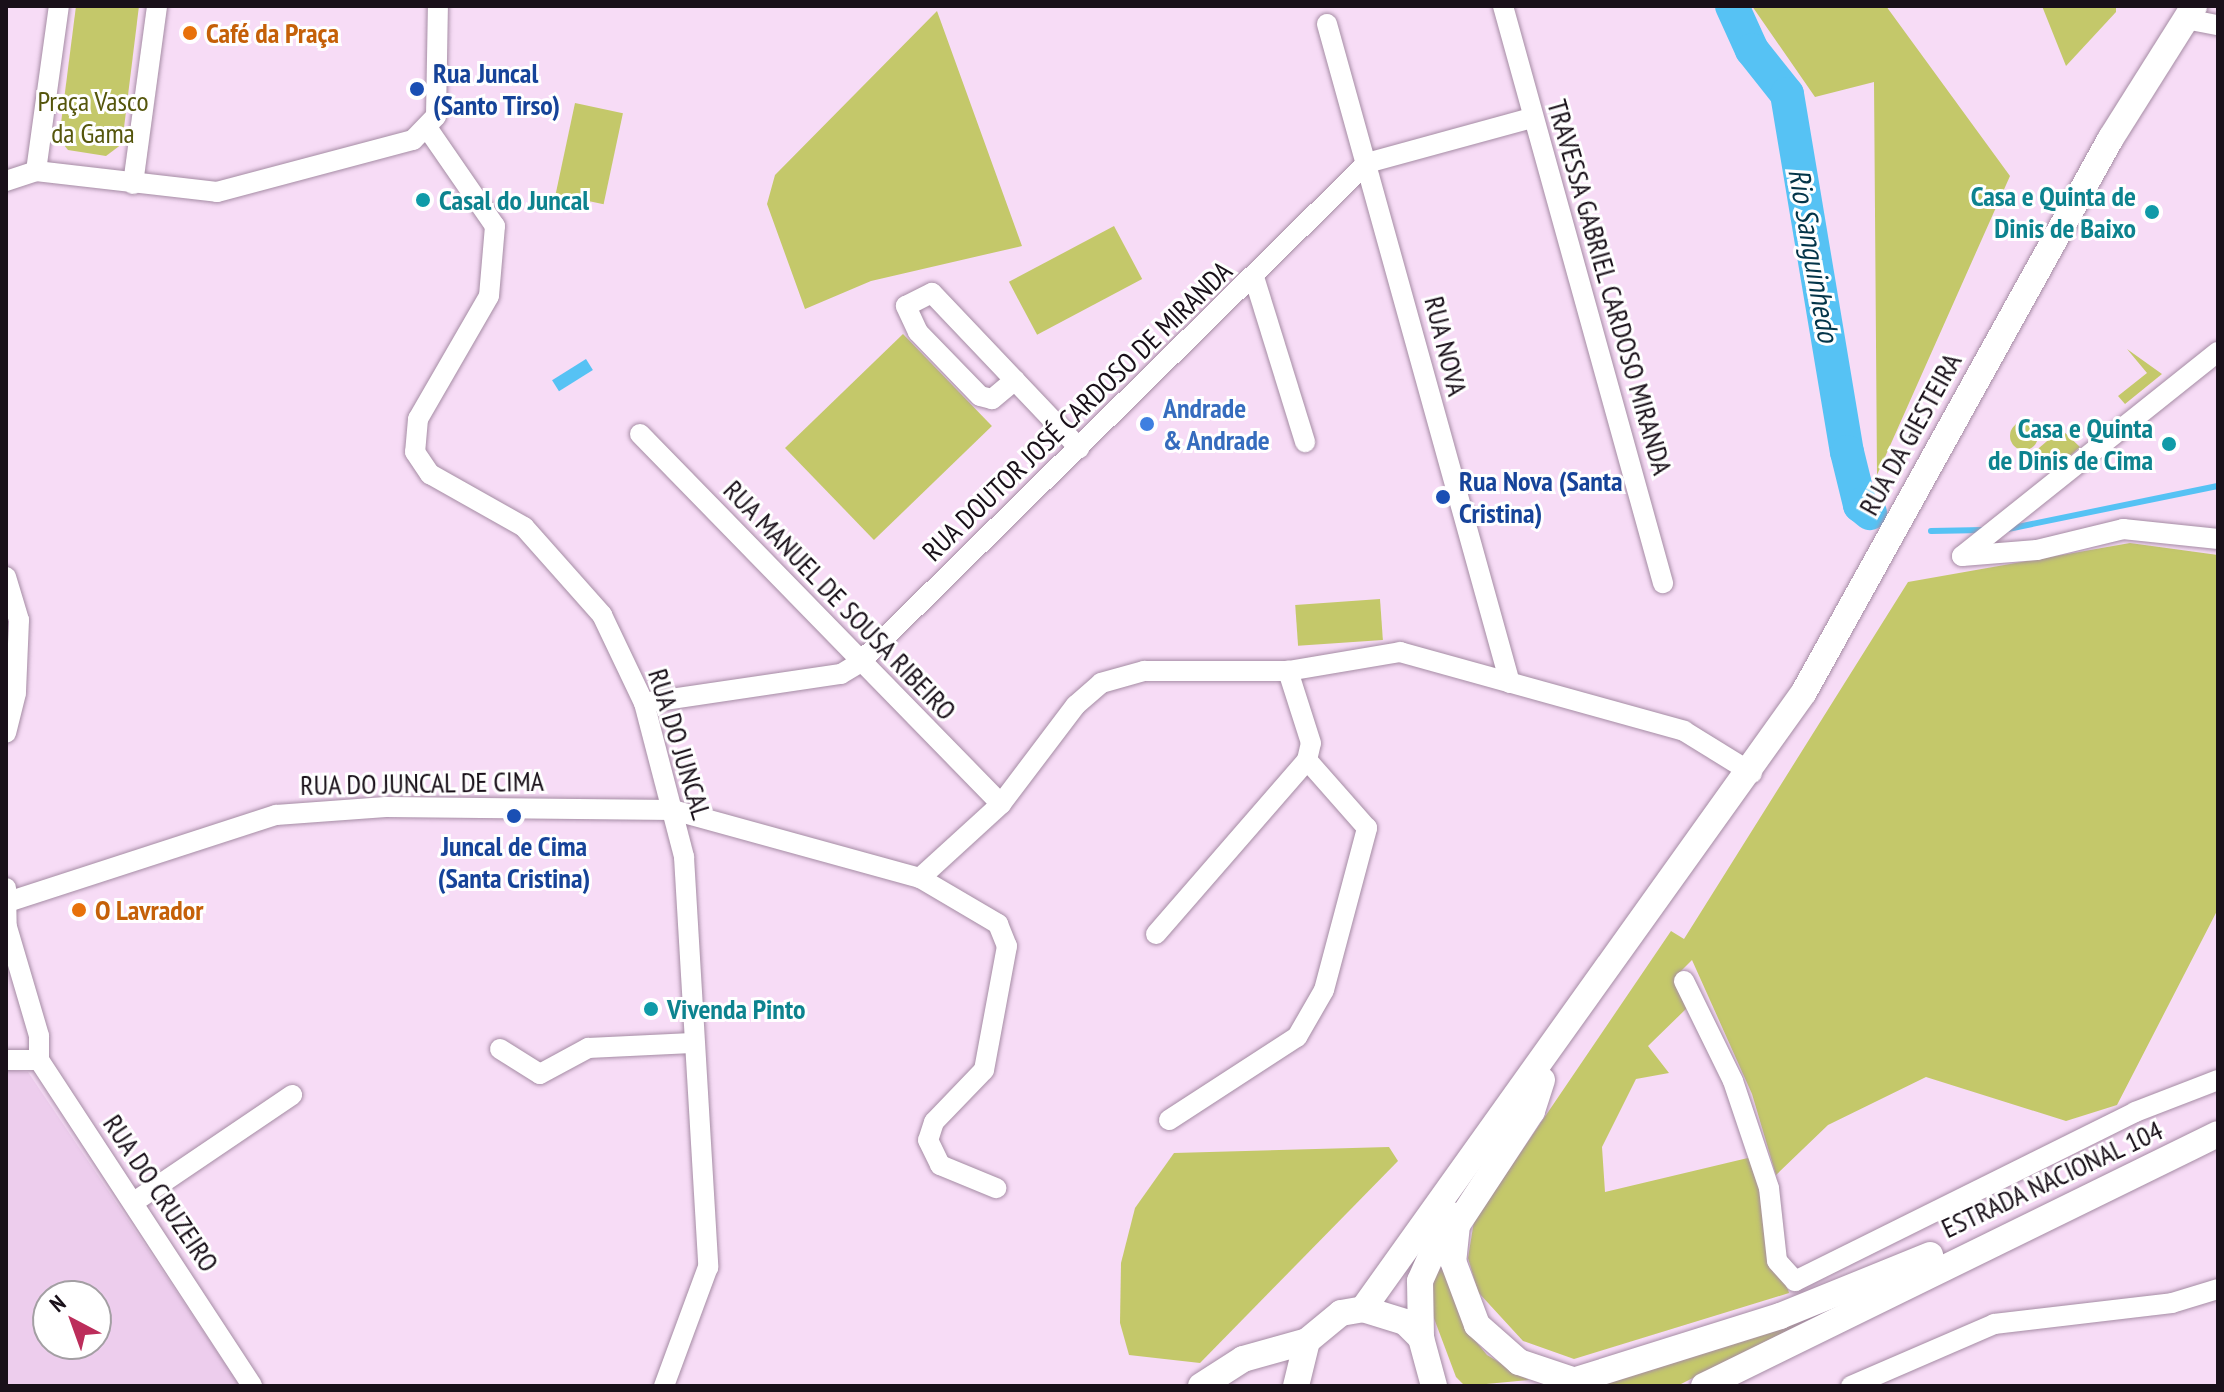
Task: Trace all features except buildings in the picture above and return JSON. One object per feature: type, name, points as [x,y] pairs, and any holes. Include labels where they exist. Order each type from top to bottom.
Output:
[{"type":"main road","name":"RUA DA GIESTEIRA","points":[[1669,885],[1752,773],[2190,13]]},
{"type":"main road","points":[[1437,1384],[1421,1338],[1426,1256],[1669,885]]},
{"type":"main road","points":[[1363,1309],[1669,885]]},
{"type":"main road","points":[[1542,1080],[1532,1111],[1457,1225],[1453,1261],[1477,1325],[1519,1362],[1566,1383],[1780,1316],[1999,1227],[2011,1232]]},
{"type":"main road","points":[[2187,1149],[2218,1134]]},
{"type":"main road","name":"ESTRADA NACIONAL 104","points":[[1704,1386],[2011,1232],[2187,1149]]},
{"type":"main road","name":"ESTRADA NACIONAL 104","points":[[1737,1386],[2187,1149]]},
{"type":"main road","points":[[1201,1386],[1243,1359],[1307,1341],[1341,1313],[1363,1309],[1385,1312],[1421,1338]]},
{"type":"main road","points":[[1296,1386],[1307,1341]]},
{"type":"street","points":[[36,171],[59,6]]},
{"type":"street","points":[[133,184],[157,6]]},
{"type":"street","points":[[6,181],[36,171],[217,192],[413,140],[428,129],[439,96],[438,6]]},
{"type":"street","name":"TRAVESSA GABRIEL CARDOSO MIRANDA","points":[[1503,6],[1663,583]]},
{"type":"street","points":[[2190,13],[2218,25]]},
{"type":"street","name":"RUA NOVA","points":[[1327,24],[1510,683]]},
{"type":"street","name":"RUA DOUTOR JOSÉ CARDOSO DE MIRANDA","points":[[644,703],[841,674],[859,663],[1367,163],[1532,118]]},
{"type":"street","name":"RUA DO JUNCAL","points":[[428,129],[495,226],[489,296],[418,419],[415,452],[430,474],[524,527],[557,556],[602,615],[644,703],[684,857],[692,1043],[708,1267],[664,1386]]},
{"type":"street","points":[[1254,277],[1305,442]]},
{"type":"street","points":[[1015,380],[992,399],[980,396],[918,332],[906,306],[932,293],[1015,380],[1079,448]]},
{"type":"street","points":[[2218,352],[1962,556],[2037,550],[2123,529],[2218,539]]},
{"type":"street","name":"RUA MANUEL DE SOUSA RIBEIRO","points":[[640,434],[859,663],[1001,804]]},
{"type":"street","points":[[6,577],[19,620],[16,693],[6,733]]},
{"type":"street","points":[[920,878],[1001,804],[1076,705],[1101,683],[1144,671],[1288,671],[1400,652],[1684,731],[1752,773]]},
{"type":"street","points":[[1156,934],[1307,760],[1311,743],[1288,671]]},
{"type":"street","points":[[1169,1120],[1297,1037],[1324,990],[1367,828],[1307,760]]},
{"type":"street","name":"RUA DO JUNCAL DE CIMA","points":[[7,898],[276,815],[383,807],[673,810],[920,878],[971,903],[998,924],[1007,946],[984,1070],[934,1122],[928,1140],[940,1165],[996,1188]]},
{"type":"street","points":[[6,1060],[39,1060],[7,898]]},
{"type":"street","points":[[1684,981],[1733,1081],[1769,1188],[1777,1261],[1795,1281],[2135,1112],[2218,1080]]},
{"type":"street","points":[[500,1049],[540,1074],[588,1048],[692,1043]]},
{"type":"street","name":"RUA DO CRUZEIRO","points":[[39,1060],[252,1386]]},
{"type":"street","points":[[134,1202],[292,1095]]},
{"type":"street","points":[[1851,1386],[1994,1324],[2172,1303],[2218,1289]]},
{"type":"shaded area","points":[[6,1070],[28,1072],[240,1386],[6,1386]]},
{"type":"green space","name":"Praça Vasco da Gama","points":[[76,6],[139,6],[122,144],[106,156],[68,150],[59,139]]},
{"type":"green space","points":[[1752,6],[1886,6],[2010,176],[1877,475],[1874,82],[1815,97]]},
{"type":"green space","points":[[2042,6],[2116,6],[2116,12],[2066,66]]},
{"type":"green space","points":[[937,11],[1022,246],[871,281],[805,309],[767,204],[775,175]]},
{"type":"green space","points":[[575,103],[623,113],[604,204],[556,194]]},
{"type":"green space","points":[[1114,226],[1142,279],[1037,335],[1009,282]]},
{"type":"green space","points":[[903,334],[992,426],[874,540],[785,448]]},
{"type":"green space","points":[[2127,349],[2162,374],[2125,404],[2118,396],[2147,373]]},
{"type":"green space","points":[[2024,422],[2034,426],[2038,436],[2034,446],[2024,450],[2014,446],[2010,436],[2014,426]]},
{"type":"green space","points":[[2061,429],[2080,447],[2063,462],[2042,454],[2035,461],[2032,454]]},
{"type":"green space","points":[[2130,543],[2218,555],[2218,909],[2117,1105],[2066,1121],[1926,1077],[1828,1125],[1776,1175],[1752,1094],[1692,960],[1676,976],[1688,1007],[1648,1046],[1669,1073],[1636,1079],[1602,1147],[1605,1192],[1752,1157],[1789,1293],[1574,1359],[1523,1341],[1478,1292],[1468,1258],[1474,1221],[1671,931],[1684,939],[1908,582]]},
{"type":"green space","points":[[1380,599],[1383,640],[1298,646],[1295,605]]},
{"type":"green space","points":[[1389,1147],[1398,1161],[1200,1363],[1129,1355],[1120,1323],[1121,1263],[1135,1208],[1174,1153]]},
{"type":"green space","points":[[1440,1252],[1469,1333],[1487,1355],[1529,1380],[1465,1386],[1456,1377],[1429,1305]]},
{"type":"green space","points":[[1860,1294],[1677,1386],[1589,1386]]},
{"type":"water","points":[[586,359],[593,370],[559,391],[552,380]]},
{"type":"waterway","name":"Rio Sanguinhedo","points":[[1732,6],[1752,50],[1787,94],[1847,452],[1860,505],[1870,513]]},
{"type":"waterway","name":"Rio Sanguinhedo","points":[[2003,530],[2218,486]]},
{"type":"waterway","name":"Rio Sanguinhedo","points":[[1931,531],[1984,530]]},
{"type":"place","name":"Café da Praça","points":[[190,33]]},
{"type":"place","name":"Rua Juncal (Santo Tirso)","points":[[417,89]]},
{"type":"place","name":"Casal do Juncal","points":[[423,200]]},
{"type":"place","name":"Casa e Quinta de Dinis de Baixo","points":[[2152,212]]},
{"type":"place","name":"Andrade & Andrade","points":[[1147,424]]},
{"type":"place","name":"Casa e Quinta de Dinis de Cima","points":[[2169,444]]},
{"type":"place","name":"Rua Nova (Santa Cristina)","points":[[1443,497]]},
{"type":"place","name":"Juncal de Cima (Santa Cristina)","points":[[514,816]]},
{"type":"place","name":"O Lavrador","points":[[79,910]]},
{"type":"place","name":"Vivenda Pinto","points":[[651,1009]]}]
